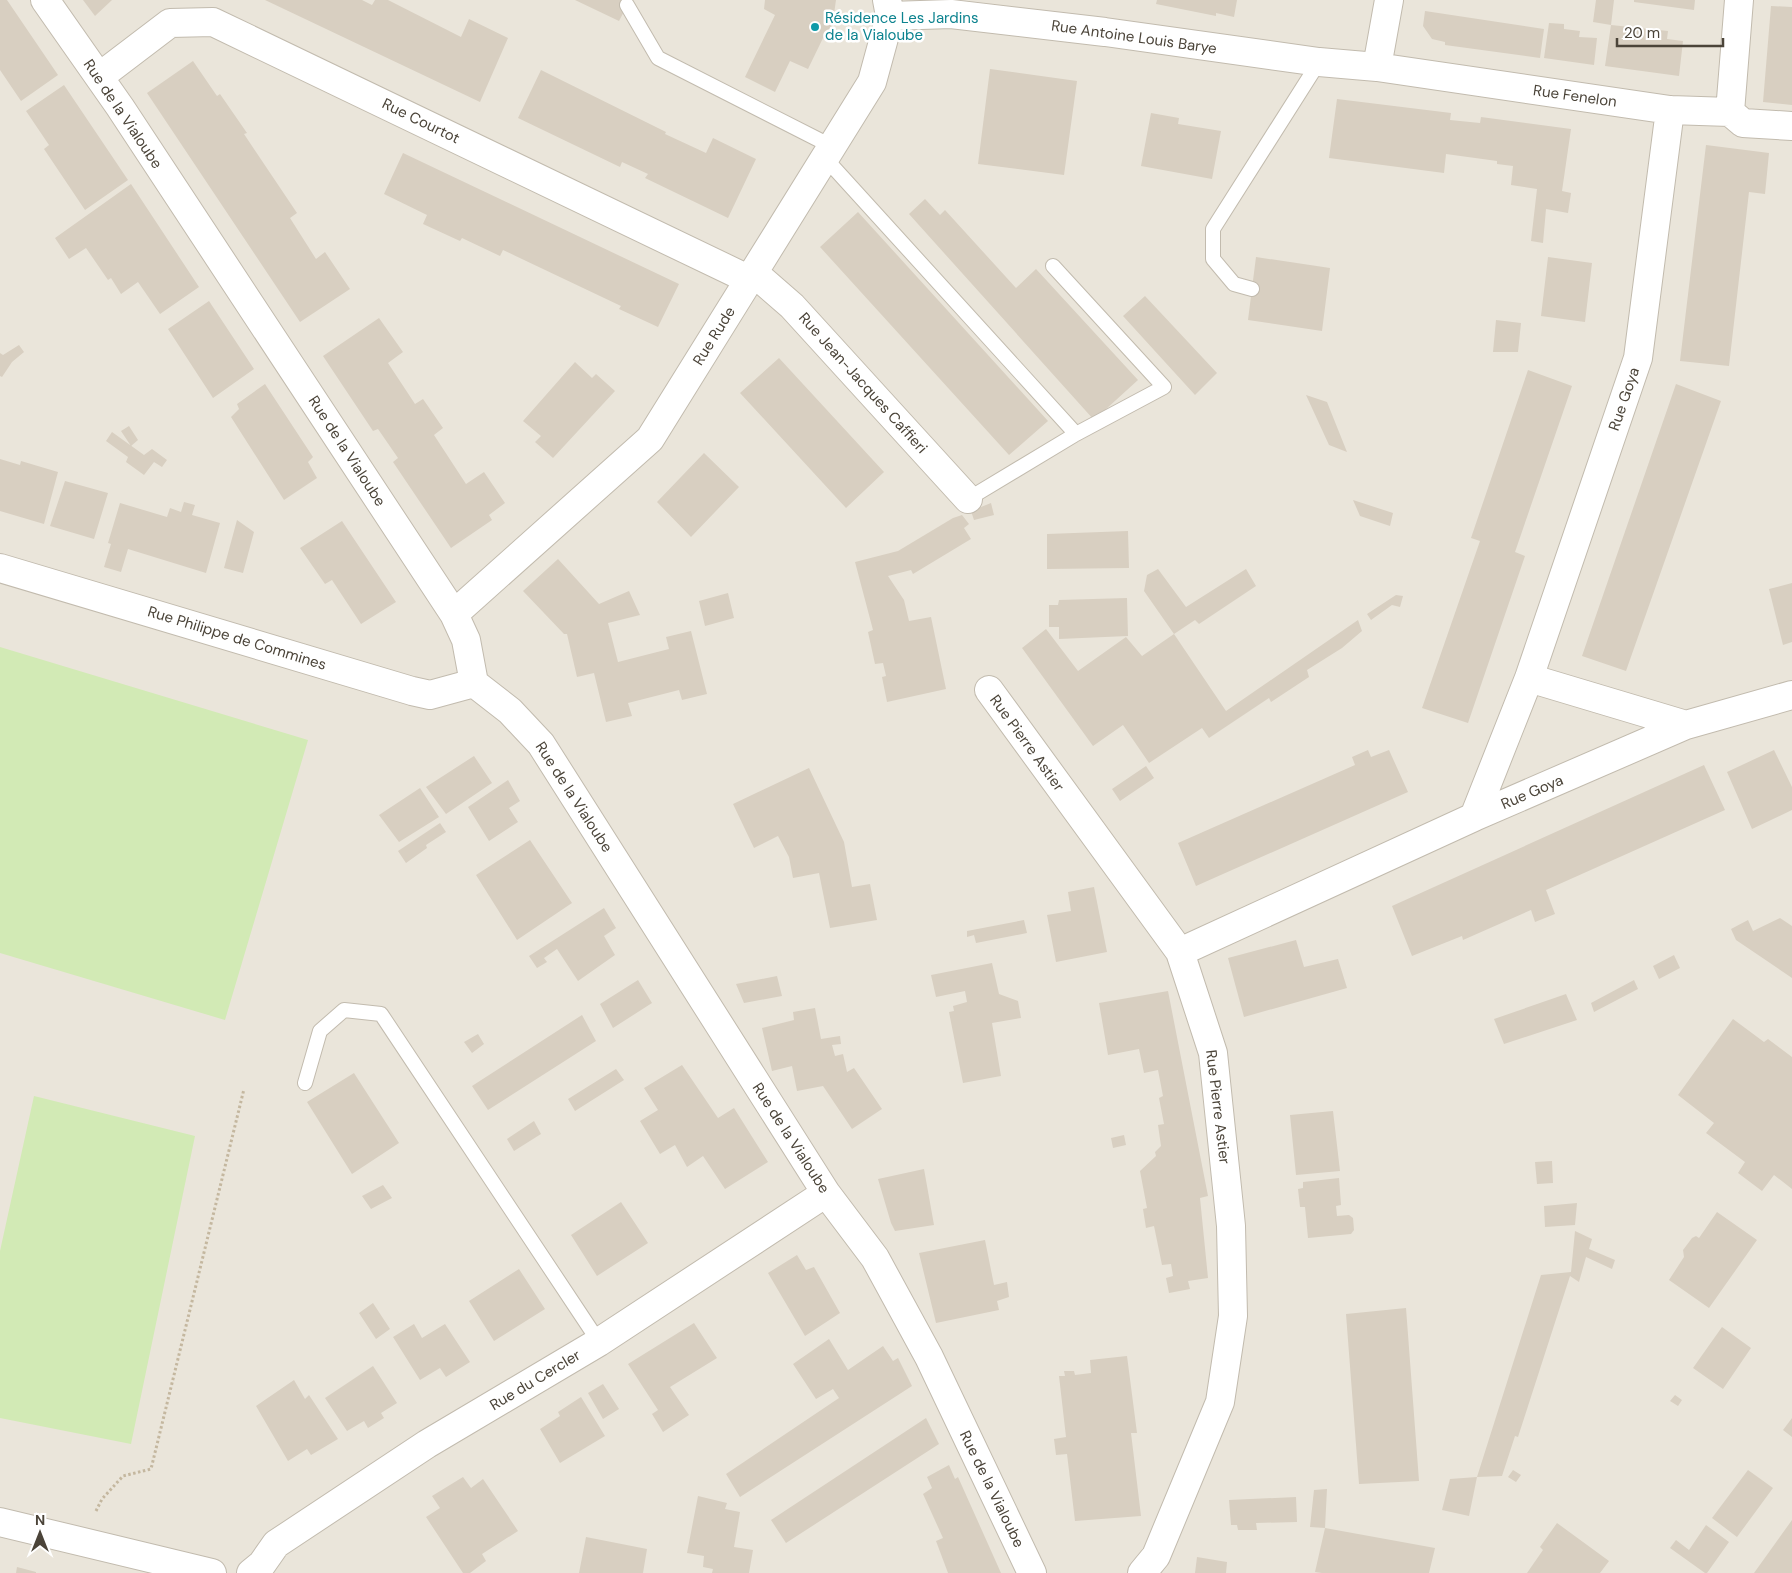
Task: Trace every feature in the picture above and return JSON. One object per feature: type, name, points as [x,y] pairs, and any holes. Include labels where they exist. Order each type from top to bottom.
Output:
[{"type":"street","name":"Rue de la Vialoube","points":[[44,0],[99,77],[454,614],[466,640],[474,683],[510,711],[541,744],[826,1193],[874,1258],[928,1357],[1032,1573]]},
{"type":"street","points":[[1377,67],[1389,0]]},
{"type":"street","points":[[1739,0],[1730,112],[1743,123],[1792,126]]},
{"type":"street","name":"Rue Antoine Louis Barye","points":[[889,8],[1105,32],[1319,62],[1377,67]]},
{"type":"street","name":"Rue Rude","points":[[454,614],[650,438],[872,82],[889,8]]},
{"type":"street","name":"Rue Courtot","points":[[99,77],[170,23],[213,22],[751,276]]},
{"type":"street","name":"Rue Fenelon","points":[[1377,67],[1670,110],[1730,112]]},
{"type":"street","name":"Rue Goya","points":[[1474,817],[1529,678],[1638,358],[1670,110]]},
{"type":"street","name":"Rue Jean-Jacques Caffieri","points":[[751,276],[792,306],[968,498]]},
{"type":"street","name":"Rue Philippe de Commines","points":[[0,568],[412,691],[430,695],[474,683]]},
{"type":"street","points":[[1529,678],[1686,725]]},
{"type":"street","name":"Rue Pierre Astier","points":[[989,690],[1180,952],[1213,1053],[1231,1226],[1233,1316],[1220,1402],[1156,1556],[1142,1573]]},
{"type":"street","name":"Rue Goya","points":[[1180,952],[1474,817],[1686,725],[1792,695]]},
{"type":"street","name":"Rue du Cercler","points":[[251,1573],[262,1564],[276,1544],[387,1470],[427,1444],[599,1342],[826,1193]]},
{"type":"street","points":[[0,1522],[212,1573]]},
{"type":"lane","points":[[627,5],[658,58],[828,152],[1076,434]]},
{"type":"lane","points":[[1252,290],[1234,284],[1213,259],[1213,230],[1319,62]]},
{"type":"lane","points":[[968,498],[1076,434],[1164,387],[1054,266]]},
{"type":"lane","points":[[305,1083],[320,1031],[344,1010],[380,1014],[599,1342]]},
{"type":"path","points":[[82,1541],[102,1498],[123,1476],[151,1469],[244,1089]]},
{"type":"shaded area","points":[[0,0],[1792,0],[1792,1573],[0,1573]]},
{"type":"green space","points":[[0,647],[308,740],[225,1020],[0,953]]},
{"type":"green space","points":[[34,1096],[195,1136],[131,1444],[0,1418],[0,1251]]},
{"type":"building","points":[[0,0],[7,0],[58,75],[21,101],[0,70]]},
{"type":"building","points":[[83,0],[112,0],[95,16]]},
{"type":"building","points":[[265,0],[362,0],[372,5],[375,0],[388,0],[461,37],[469,19],[508,38],[480,102]]},
{"type":"building","points":[[575,0],[630,0],[619,21]]},
{"type":"building","points":[[765,0],[836,0],[830,42],[823,38],[808,69],[790,61],[775,92],[745,77],[775,15],[764,9]]},
{"type":"building","points":[[1157,0],[1237,0],[1234,17],[1216,13],[1216,16],[1156,4]]},
{"type":"building","points":[[1596,0],[1614,0],[1611,25],[1593,22]]},
{"type":"building","points":[[1634,0],[1695,0],[1694,10],[1634,2]]},
{"type":"building","points":[[1771,6],[1792,7],[1792,105],[1763,102]]},
{"type":"building","points":[[1425,11],[1544,29],[1540,58],[1445,45],[1445,42],[1432,39],[1423,26]]},
{"type":"building","points":[[1549,23],[1564,24],[1564,29],[1580,31],[1579,37],[1597,38],[1594,65],[1544,58]]},
{"type":"building","points":[[1611,25],[1668,31],[1667,39],[1683,41],[1679,76],[1605,66]]},
{"type":"building","points":[[193,61],[217,96],[220,94],[247,133],[244,134],[297,213],[290,218],[316,259],[325,252],[350,289],[300,322],[147,93]]},
{"type":"building","points":[[990,69],[1077,81],[1064,175],[978,164]]},
{"type":"building","points":[[541,70],[706,153],[713,138],[756,159],[728,218],[645,178],[648,174],[622,162],[620,167],[518,118]]},
{"type":"building","points":[[64,85],[128,180],[85,210],[44,149],[49,145],[26,111]]},
{"type":"building","points":[[1337,99],[1451,113],[1450,120],[1480,123],[1481,117],[1571,129],[1562,191],[1571,193],[1568,213],[1546,209],[1543,243],[1531,241],[1537,189],[1511,185],[1513,166],[1497,164],[1497,161],[1446,154],[1444,173],[1329,158]]},
{"type":"building","points":[[1151,113],[1179,118],[1178,124],[1221,131],[1212,179],[1141,166]]},
{"type":"building","points":[[1706,145],[1769,153],[1765,194],[1749,192],[1729,366],[1680,361]]},
{"type":"building","points":[[403,153],[679,284],[658,327],[619,309],[621,306],[503,250],[500,256],[462,238],[460,241],[423,224],[427,215],[384,194]]},
{"type":"building","points":[[131,184],[199,287],[160,314],[138,282],[121,294],[111,278],[108,280],[86,248],[69,259],[55,238]]},
{"type":"building","points":[[925,199],[940,215],[945,210],[1016,288],[1036,269],[1138,380],[1094,420],[909,214]]},
{"type":"building","points":[[858,212],[1048,421],[1009,455],[820,247]]},
{"type":"building","points":[[1256,257],[1330,268],[1322,331],[1248,320]]},
{"type":"building","points":[[1548,257],[1592,263],[1585,322],[1541,316]]},
{"type":"building","points":[[1145,296],[1217,373],[1195,395],[1123,316]]},
{"type":"building","points":[[209,301],[254,369],[213,398],[168,329]]},
{"type":"building","points":[[379,318],[403,352],[388,363],[415,404],[423,399],[443,428],[434,435],[466,484],[484,472],[505,503],[489,515],[492,520],[451,548],[393,462],[398,458],[378,429],[373,431],[323,356]]},
{"type":"building","points":[[1496,320],[1521,323],[1518,352],[1493,352]]},
{"type":"building","points":[[19,345],[24,352],[12,362],[2,377],[0,376],[0,353],[3,355]]},
{"type":"building","points":[[779,358],[884,472],[846,508],[740,393]]},
{"type":"building","points":[[575,362],[592,378],[596,374],[615,391],[553,458],[535,442],[541,436],[523,421]]},
{"type":"building","points":[[1528,370],[1572,386],[1515,552],[1525,556],[1468,723],[1422,708],[1480,541],[1471,538]]},
{"type":"building","points":[[265,384],[313,457],[308,462],[317,478],[284,500],[231,417],[239,409],[237,404]]},
{"type":"building","points":[[1676,384],[1721,401],[1626,671],[1582,656]]},
{"type":"building","points":[[1306,395],[1327,402],[1347,452],[1329,445]]},
{"type":"building","points":[[129,426],[138,440],[131,446],[121,431]]},
{"type":"building","points":[[112,432],[144,455],[152,449],[167,460],[162,467],[154,462],[144,475],[126,462],[128,457],[106,441]]},
{"type":"building","points":[[704,453],[739,487],[691,537],[657,502]]},
{"type":"building","points":[[0,459],[20,465],[21,461],[58,472],[44,524],[0,511]]},
{"type":"building","points":[[65,481],[108,493],[94,539],[50,526]]},
{"type":"building","points":[[1353,500],[1393,513],[1390,526],[1360,516]]},
{"type":"building","points":[[184,502],[195,505],[192,515],[220,523],[206,573],[128,549],[121,572],[104,567],[111,544],[108,543],[120,503],[167,517],[170,508],[181,512]]},
{"type":"building","points":[[991,503],[994,515],[974,520],[971,511]]},
{"type":"building","points":[[962,515],[969,524],[964,528],[971,539],[913,574],[911,570],[888,576],[904,600],[909,621],[931,617],[946,689],[887,702],[882,677],[886,676],[883,663],[875,664],[868,632],[873,630],[855,562],[898,551],[953,518]]},
{"type":"building","points":[[237,520],[254,532],[243,573],[224,568]]},
{"type":"building","points":[[342,521],[396,602],[361,624],[332,580],[325,584],[300,548]]},
{"type":"building","points":[[1128,531],[1129,568],[1047,569],[1047,534]]},
{"type":"building","points":[[558,559],[599,604],[629,591],[640,615],[608,623],[618,662],[669,649],[666,637],[691,631],[707,694],[682,700],[679,690],[628,703],[632,716],[606,722],[594,673],[577,677],[567,634],[564,634],[523,591]]},
{"type":"building","points":[[1158,569],[1186,607],[1246,569],[1256,586],[1199,624],[1195,620],[1174,634],[1144,591],[1147,575]]},
{"type":"building","points":[[1792,583],[1792,642],[1783,645],[1769,589]]},
{"type":"building","points":[[728,593],[734,618],[705,626],[699,601]]},
{"type":"building","points":[[1396,595],[1403,596],[1400,607],[1392,605],[1371,620],[1367,614]]},
{"type":"building","points":[[1127,598],[1128,636],[1059,639],[1059,627],[1049,627],[1049,605],[1058,605],[1059,600]]},
{"type":"building","points":[[1358,620],[1362,631],[1342,648],[1307,670],[1309,677],[1271,702],[1269,698],[1209,738],[1202,728],[1149,763],[1123,725],[1093,746],[1022,648],[1046,629],[1078,671],[1126,637],[1142,656],[1174,634],[1226,711]]},
{"type":"building","points":[[1368,750],[1371,757],[1389,750],[1408,792],[1196,886],[1178,843],[1355,765],[1352,757]]},
{"type":"building","points":[[1774,750],[1792,787],[1792,810],[1752,829],[1727,772]]},
{"type":"building","points":[[474,756],[492,783],[446,814],[426,787]]},
{"type":"building","points":[[1704,765],[1725,810],[1546,890],[1555,914],[1535,922],[1531,910],[1463,940],[1462,936],[1412,956],[1392,906]]},
{"type":"building","points":[[1146,766],[1154,778],[1120,801],[1112,789]]},
{"type":"building","points":[[809,768],[844,842],[852,887],[870,884],[877,920],[830,928],[819,873],[793,878],[789,857],[778,836],[754,848],[733,804]]},
{"type":"building","points":[[508,780],[520,801],[509,808],[518,822],[489,841],[468,807]]},
{"type":"building","points":[[420,788],[439,817],[399,842],[379,815]]},
{"type":"building","points":[[440,823],[446,832],[426,845],[427,848],[406,863],[398,851]]},
{"type":"building","points":[[530,840],[572,903],[517,940],[476,875]]},
{"type":"building","points":[[1094,887],[1107,952],[1056,962],[1047,915],[1071,911],[1068,892]]},
{"type":"building","points":[[604,908],[616,928],[604,936],[615,955],[578,981],[557,949],[544,958],[547,962],[537,968],[529,956]]},
{"type":"building","points":[[1780,918],[1792,926],[1792,978],[1736,940],[1731,929],[1748,920],[1753,931]]},
{"type":"building","points":[[1024,920],[1027,933],[976,943],[974,935],[967,937],[967,931]]},
{"type":"building","points":[[1296,940],[1304,967],[1338,959],[1347,988],[1244,1017],[1228,958]]},
{"type":"building","points":[[1674,955],[1680,968],[1659,979],[1653,966]]},
{"type":"building","points":[[992,963],[999,994],[1018,1001],[1021,1018],[992,1023],[1001,1076],[963,1083],[949,1012],[954,1011],[953,1006],[967,1002],[965,991],[936,997],[931,975]]},
{"type":"building","points":[[777,976],[782,996],[744,1003],[736,984]]},
{"type":"building","points":[[638,980],[652,1003],[613,1028],[600,1004]]},
{"type":"building","points":[[1634,980],[1638,989],[1594,1012],[1591,1003]]},
{"type":"building","points":[[1168,991],[1208,1196],[1200,1198],[1208,1278],[1188,1281],[1190,1289],[1169,1293],[1166,1278],[1173,1276],[1171,1264],[1162,1265],[1154,1226],[1146,1228],[1143,1209],[1147,1208],[1140,1171],[1156,1156],[1155,1152],[1161,1146],[1158,1125],[1164,1124],[1159,1098],[1163,1096],[1158,1070],[1144,1073],[1139,1049],[1108,1055],[1099,1003]]},
{"type":"building","points":[[1566,994],[1577,1020],[1504,1044],[1494,1019]]},
{"type":"building","points":[[815,1008],[821,1039],[840,1036],[841,1044],[832,1045],[835,1056],[843,1054],[847,1072],[854,1068],[882,1109],[852,1129],[823,1086],[797,1091],[792,1066],[772,1071],[762,1028],[794,1020],[793,1012]]},
{"type":"building","points":[[582,1015],[596,1041],[488,1110],[472,1086]]},
{"type":"building","points":[[1733,1019],[1764,1042],[1768,1039],[1792,1057],[1792,1189],[1774,1175],[1762,1191],[1738,1173],[1745,1162],[1706,1133],[1714,1123],[1678,1095]]},
{"type":"building","points":[[478,1034],[484,1044],[472,1053],[464,1042]]},
{"type":"building","points":[[682,1065],[718,1118],[734,1108],[768,1162],[725,1189],[703,1156],[687,1167],[675,1145],[660,1154],[640,1121],[658,1110],[644,1088]]},
{"type":"building","points":[[616,1069],[624,1080],[575,1111],[568,1099]]},
{"type":"building","points":[[354,1073],[399,1143],[352,1174],[307,1102]]},
{"type":"building","points":[[1333,1111],[1340,1171],[1296,1175],[1290,1115]]},
{"type":"building","points":[[534,1121],[541,1134],[514,1151],[507,1139]]},
{"type":"building","points":[[1124,1135],[1126,1145],[1113,1148],[1111,1138]]},
{"type":"building","points":[[1552,1161],[1553,1183],[1537,1184],[1535,1162]]},
{"type":"building","points":[[924,1169],[934,1225],[895,1231],[878,1179]]},
{"type":"building","points":[[1339,1178],[1341,1205],[1336,1206],[1337,1216],[1349,1215],[1353,1218],[1354,1230],[1351,1234],[1308,1238],[1305,1207],[1300,1207],[1298,1189],[1303,1188],[1303,1182]]},
{"type":"building","points":[[383,1185],[392,1198],[371,1209],[362,1196]]},
{"type":"building","points":[[621,1202],[648,1243],[597,1276],[571,1235]]},
{"type":"building","points":[[1577,1203],[1575,1225],[1545,1227],[1544,1206]]},
{"type":"building","points":[[1717,1212],[1757,1240],[1709,1308],[1669,1280],[1684,1257],[1683,1250],[1692,1238],[1696,1236],[1699,1238]]},
{"type":"building","points":[[1575,1231],[1592,1239],[1589,1249],[1615,1260],[1612,1269],[1586,1257],[1579,1282],[1570,1276],[1518,1437],[1515,1436],[1502,1476],[1477,1477],[1541,1275],[1571,1272]]},
{"type":"building","points":[[985,1240],[994,1285],[1007,1282],[1009,1297],[997,1301],[999,1310],[936,1323],[919,1253]]},
{"type":"building","points":[[797,1255],[806,1270],[814,1267],[840,1313],[805,1336],[768,1273]]},
{"type":"building","points":[[519,1269],[545,1309],[494,1341],[469,1301]]},
{"type":"building","points":[[373,1303],[390,1329],[376,1339],[359,1313]]},
{"type":"building","points":[[1406,1308],[1419,1481],[1359,1484],[1346,1314]]},
{"type":"building","points":[[694,1323],[717,1358],[670,1387],[689,1415],[663,1432],[652,1414],[658,1410],[628,1364]]},
{"type":"building","points":[[414,1324],[422,1338],[445,1324],[470,1362],[446,1377],[440,1368],[420,1380],[393,1337]]},
{"type":"building","points":[[1722,1327],[1751,1348],[1723,1389],[1693,1368]]},
{"type":"building","points":[[829,1339],[848,1370],[883,1346],[893,1361],[898,1358],[912,1386],[740,1497],[726,1474],[839,1398],[833,1389],[816,1399],[793,1364]]},
{"type":"building","points":[[1127,1356],[1137,1433],[1131,1433],[1141,1516],[1075,1521],[1067,1454],[1056,1455],[1054,1439],[1066,1437],[1059,1376],[1065,1376],[1064,1371],[1074,1371],[1075,1375],[1091,1373],[1090,1360]]},
{"type":"building","points":[[373,1366],[397,1403],[381,1413],[384,1418],[368,1428],[364,1421],[347,1431],[325,1398]]},
{"type":"building","points":[[294,1380],[305,1399],[309,1395],[338,1439],[311,1455],[307,1449],[288,1461],[256,1406]]},
{"type":"building","points":[[603,1384],[619,1409],[603,1419],[588,1393]]},
{"type":"building","points":[[1675,1395],[1682,1400],[1678,1406],[1670,1401]]},
{"type":"building","points":[[581,1397],[605,1436],[560,1463],[540,1429],[560,1416],[558,1412]]},
{"type":"building","points":[[926,1418],[939,1444],[786,1543],[771,1520]]},
{"type":"building","points":[[1792,1418],[1792,1437],[1783,1430]]},
{"type":"building","points":[[949,1465],[955,1479],[958,1477],[1001,1573],[948,1573],[936,1541],[943,1538],[923,1494],[932,1488],[927,1477]]},
{"type":"building","points":[[1513,1470],[1521,1475],[1516,1482],[1508,1477]]},
{"type":"building","points":[[1748,1470],[1773,1488],[1737,1537],[1712,1518]]},
{"type":"building","points":[[463,1477],[471,1488],[483,1479],[518,1531],[482,1554],[486,1561],[470,1573],[463,1573],[426,1517],[440,1508],[432,1496]]},
{"type":"building","points":[[1477,1477],[1469,1516],[1442,1510],[1450,1479]]},
{"type":"building","points":[[1327,1489],[1325,1528],[1310,1527],[1314,1490]]},
{"type":"building","points":[[698,1496],[727,1503],[725,1509],[740,1512],[734,1547],[753,1550],[749,1573],[712,1573],[713,1569],[703,1567],[704,1556],[687,1553]]},
{"type":"building","points":[[1296,1497],[1297,1522],[1256,1523],[1257,1530],[1238,1530],[1237,1525],[1231,1525],[1229,1500]]},
{"type":"building","points":[[1792,1520],[1792,1573],[1754,1573]]},
{"type":"building","points":[[1557,1523],[1609,1561],[1600,1573],[1527,1573],[1543,1550],[1540,1547]]},
{"type":"building","points":[[1706,1525],[1729,1542],[1707,1573],[1705,1573],[1670,1548],[1676,1540],[1689,1550]]},
{"type":"building","points":[[1325,1528],[1435,1548],[1429,1573],[1315,1572]]},
{"type":"building","points":[[586,1537],[647,1549],[643,1573],[579,1573]]},
{"type":"building","points":[[1197,1557],[1227,1562],[1226,1573],[1195,1573]]},
{"type":"building","points":[[17,1567],[36,1572],[36,1573],[16,1573]]},
{"type":"place","name":"Résidence Les Jardins de la Vialoube","points":[[815,27]]}]
